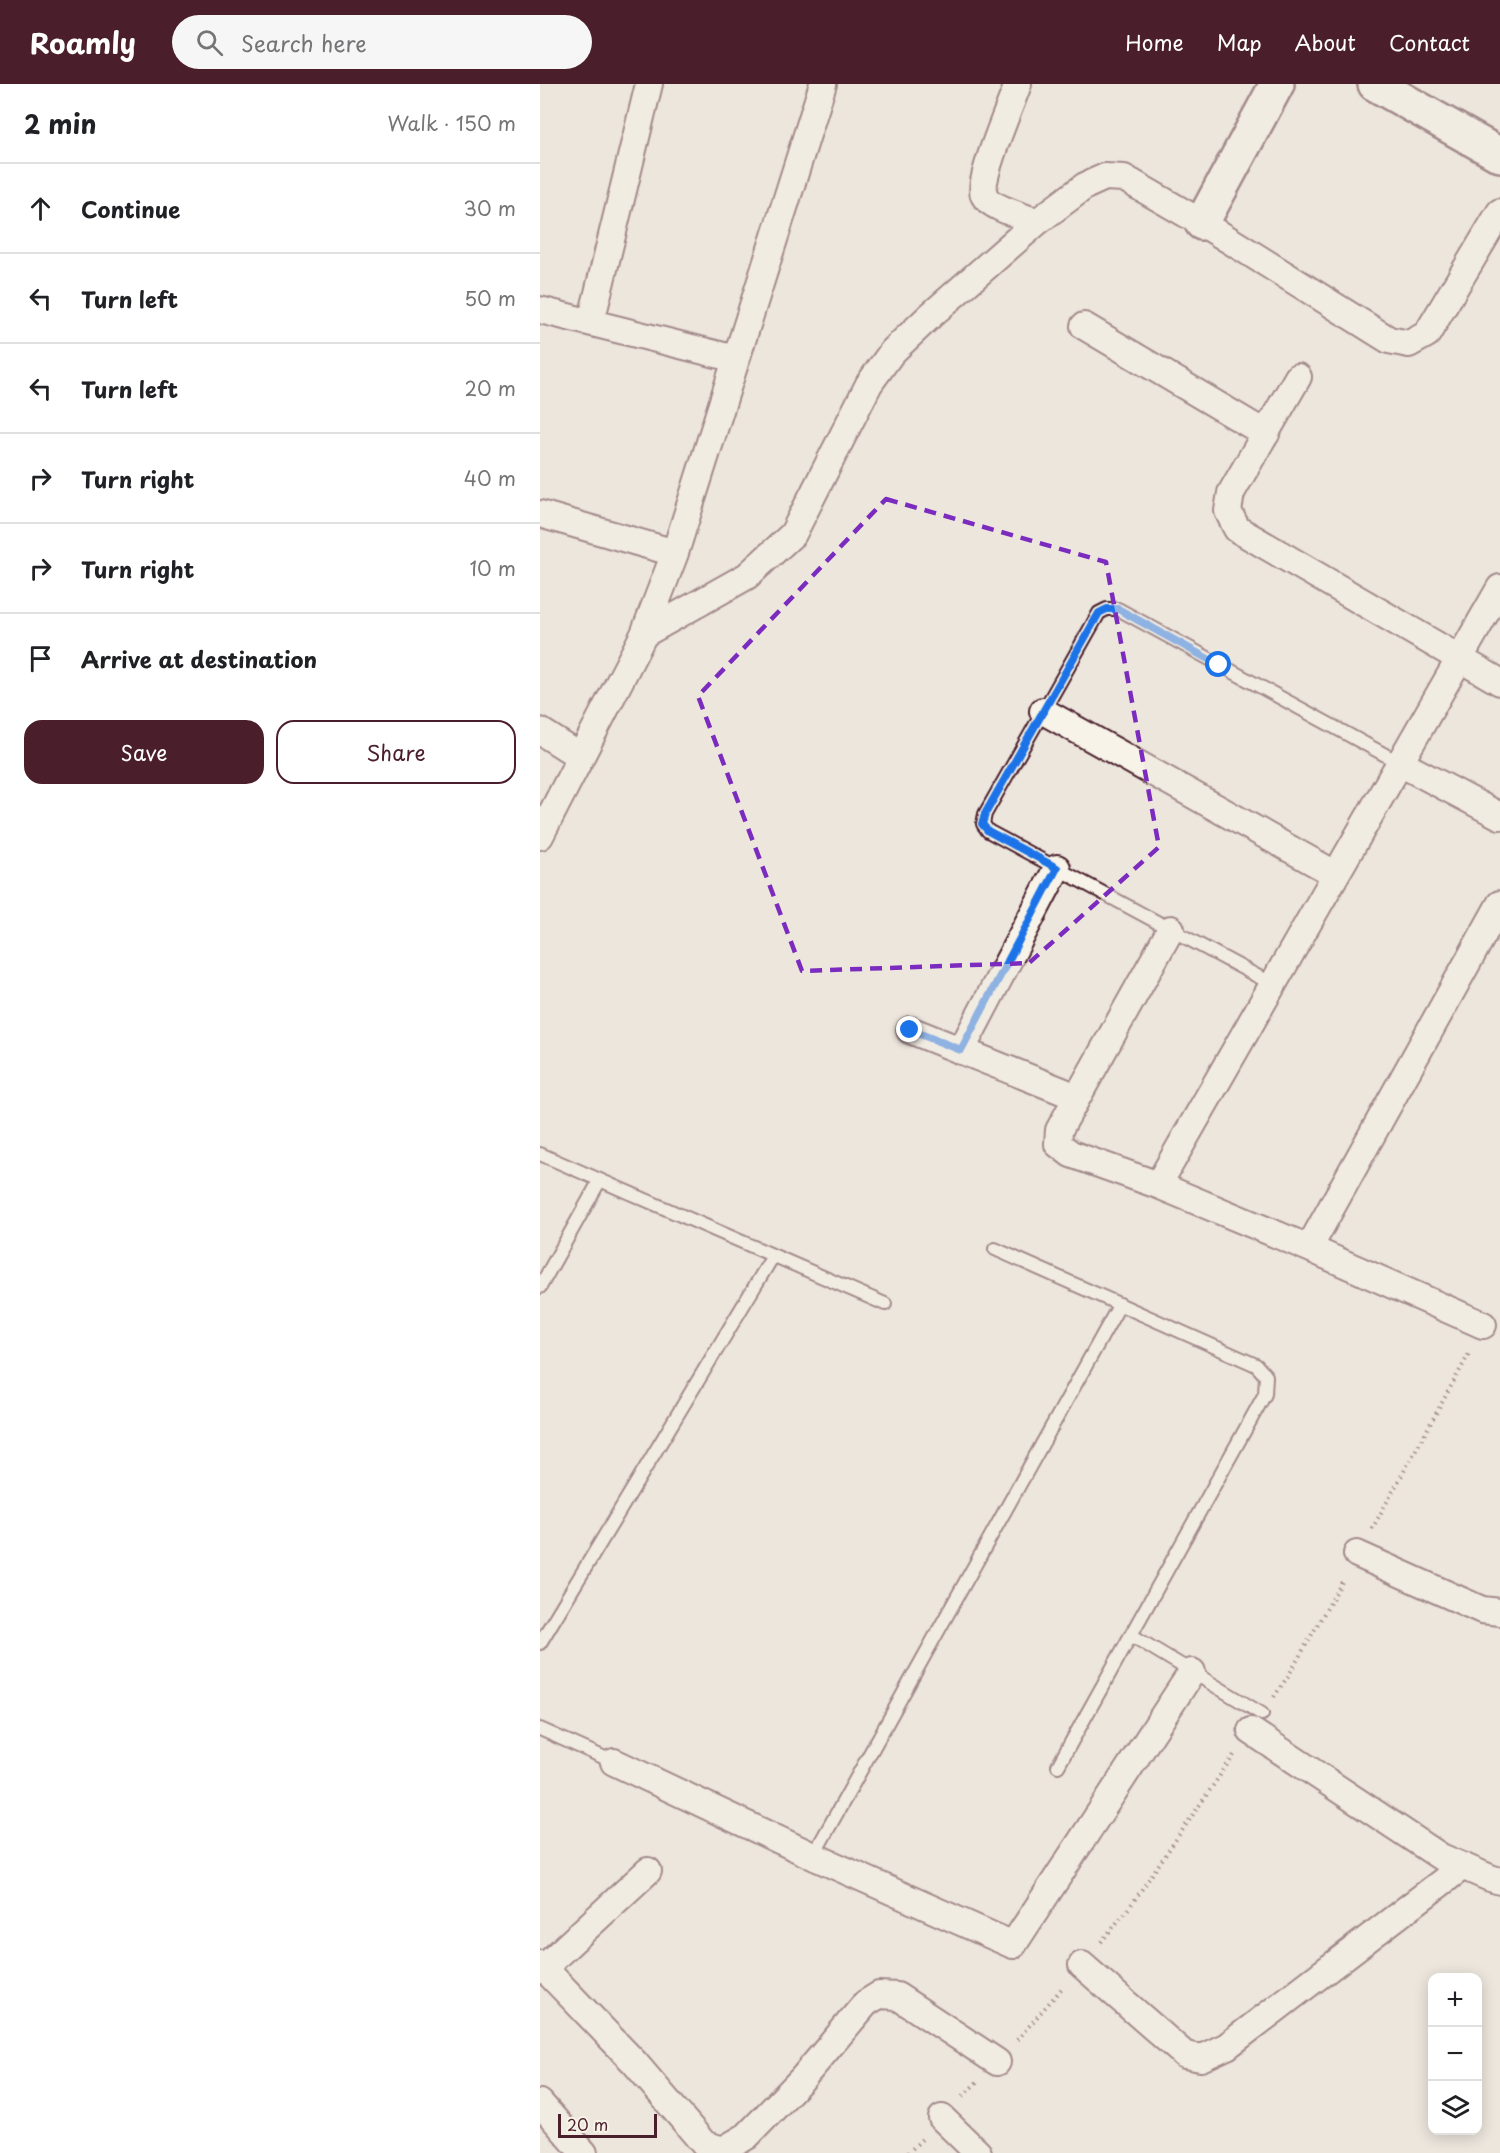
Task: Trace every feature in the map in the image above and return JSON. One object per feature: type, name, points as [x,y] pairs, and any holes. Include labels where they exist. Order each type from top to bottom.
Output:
[{"type":"main road","points":[[1202,223],[1278,84]]},
{"type":"main road","points":[[1379,85],[1500,155]]},
{"type":"street","points":[[591,322],[649,84]]},
{"type":"street","points":[[540,835],[644,634],[675,553],[823,84]]},
{"type":"street","points":[[1018,84],[982,187],[984,196],[991,204],[1037,222]]},
{"type":"street","points":[[644,634],[747,576],[793,534],[869,384],[892,352],[1037,222],[1085,186],[1105,177],[1124,178],[1202,223],[1389,340],[1409,344],[1427,334],[1500,212]]},
{"type":"street","points":[[540,310],[736,358]]},
{"type":"street","points":[[1084,326],[1266,434]]},
{"type":"street","points":[[1299,377],[1231,493],[1228,511],[1237,530],[1500,682]]},
{"type":"street","points":[[540,514],[675,553]]},
{"type":"street","points":[[1158,1185],[1500,588]]},
{"type":"street","points":[[1043,711],[1335,874]]},
{"type":"street","points":[[540,731],[581,757]]},
{"type":"street","points":[[1400,763],[1500,816]]},
{"type":"street","points":[[961,1050],[1057,868]]},
{"type":"street","points":[[1309,1248],[1500,904]]},
{"type":"street","points":[[1171,930],[1059,1130],[1058,1144],[1071,1154],[1158,1185],[1309,1248],[1483,1325]]},
{"type":"street","points":[[910,1030],[1077,1097]]},
{"type":"street","points":[[1357,1554],[1482,1610],[1500,1612]]},
{"type":"street","points":[[614,1762],[813,1856],[1013,1946],[1192,1672]]},
{"type":"street","points":[[1256,1722],[1440,1857],[1500,1881]]},
{"type":"street","points":[[1082,1965],[1185,2055],[1202,2058],[1227,2046],[1463,1866]]},
{"type":"street","points":[[648,1871],[541,1967],[635,2063],[704,2144],[723,2150],[747,2136],[802,2079],[866,2003],[879,1995],[897,1996],[997,2062]]},
{"type":"street","points":[[540,2103],[584,2153]]},
{"type":"street","points":[[942,2118],[978,2153]]},
{"type":"lane","points":[[1272,984],[988,831],[982,824],[985,814],[1099,613],[1107,609],[1118,609],[1400,763]]},
{"type":"lane","points":[[540,1154],[885,1304]]},
{"type":"lane","points":[[540,1287],[600,1180]]},
{"type":"lane","points":[[995,1249],[1256,1365],[1266,1376],[1265,1394],[1058,1766]]},
{"type":"lane","points":[[540,1643],[773,1256]]},
{"type":"lane","points":[[813,1856],[1120,1304]]},
{"type":"lane","points":[[1131,1635],[1192,1672],[1256,1722]]},
{"type":"lane","points":[[540,1729],[614,1762]]},
{"type":"highlighted area","points":[[886,499],[1106,562],[1159,847],[1029,963],[802,971],[698,696]]},
{"type":"route","points":[[910,1030],[961,1050],[1057,868],[988,831],[982,824],[985,814],[1099,613],[1107,609],[1118,609],[1219,665]]}]
